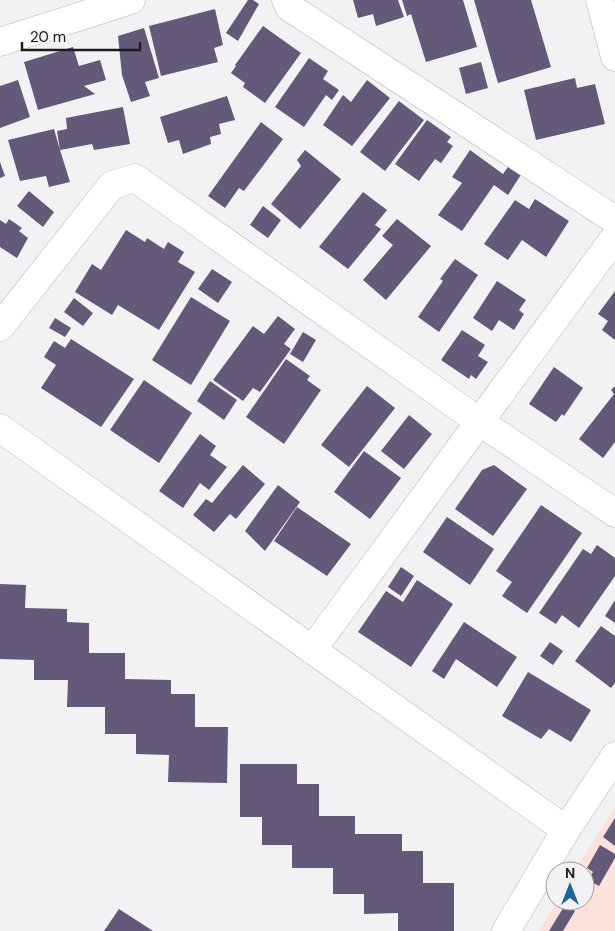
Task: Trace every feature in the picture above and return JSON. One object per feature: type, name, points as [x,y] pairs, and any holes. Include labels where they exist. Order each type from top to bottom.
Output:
[{"type":"street","points":[[0,42],[131,0]]},
{"type":"street","points":[[286,0],[289,8],[615,220]]},
{"type":"street","points":[[600,0],[615,57]]},
{"type":"street","points":[[0,327],[112,185],[135,178],[480,422],[615,513]]},
{"type":"street","points":[[312,650],[615,237]]},
{"type":"street","points":[[0,428],[566,830]]},
{"type":"street","points":[[506,931],[566,830],[615,756]]},
{"type":"shaded area","points":[[615,806],[615,931],[539,931],[551,911],[595,911],[595,861],[581,861]]},
{"type":"building","points":[[248,0],[253,0],[259,4],[238,41],[226,33]]},
{"type":"building","points":[[353,0],[398,0],[404,17],[376,26],[373,14],[358,18]]},
{"type":"building","points":[[402,0],[463,0],[477,47],[426,62],[411,14],[407,16]]},
{"type":"building","points":[[474,0],[531,0],[551,67],[498,83]]},
{"type":"building","points":[[215,9],[223,45],[214,48],[218,62],[161,76],[149,26]]},
{"type":"building","points":[[263,26],[301,53],[265,103],[243,87],[245,83],[231,73]]},
{"type":"building","points":[[144,28],[159,78],[145,82],[150,96],[131,102],[122,75],[118,36]]},
{"type":"building","points":[[73,47],[79,66],[100,60],[106,80],[84,86],[95,94],[38,110],[24,62]]},
{"type":"building","points":[[309,58],[328,71],[323,79],[339,90],[332,100],[326,95],[304,127],[275,107]]},
{"type":"building","points":[[481,62],[488,88],[466,94],[459,68]]},
{"type":"building","points":[[575,78],[577,88],[595,84],[605,124],[536,140],[524,90]]},
{"type":"building","points":[[18,80],[30,117],[0,128],[0,86]]},
{"type":"building","points":[[367,80],[390,98],[352,146],[323,125],[343,95],[351,102]]},
{"type":"building","points":[[227,96],[235,120],[219,124],[221,134],[210,137],[211,144],[183,154],[179,140],[168,143],[160,117]]},
{"type":"building","points":[[399,101],[424,120],[385,171],[360,152]]},
{"type":"building","points":[[123,107],[130,144],[94,150],[92,144],[60,150],[57,131],[67,129],[66,118]]},
{"type":"building","points":[[427,120],[451,137],[447,142],[453,146],[441,163],[435,159],[419,181],[395,164]]},
{"type":"building","points":[[261,122],[283,139],[244,191],[239,188],[225,208],[208,196]]},
{"type":"building","points":[[54,129],[70,182],[49,187],[46,176],[20,181],[8,140]]},
{"type":"building","points":[[305,150],[341,179],[300,229],[271,204],[301,166],[297,160]]},
{"type":"building","points":[[470,150],[503,174],[510,164],[522,173],[508,195],[494,185],[462,231],[438,215],[462,183],[452,177]]},
{"type":"building","points":[[0,162],[5,176],[0,178]]},
{"type":"building","points":[[29,191],[54,212],[43,227],[17,206]]},
{"type":"building","points":[[363,192],[387,210],[375,225],[381,229],[348,269],[319,247]]},
{"type":"building","points":[[535,199],[569,221],[546,257],[522,240],[508,260],[484,244],[515,200],[529,209]]},
{"type":"building","points":[[263,206],[281,220],[268,238],[250,225]]},
{"type":"building","points":[[9,219],[22,228],[19,231],[28,238],[17,258],[0,247],[0,220],[6,224]]},
{"type":"building","points":[[397,219],[431,246],[386,300],[363,280],[393,245],[382,236]]},
{"type":"building","points":[[126,230],[145,242],[147,238],[164,249],[168,242],[184,252],[178,262],[195,272],[159,330],[118,305],[112,315],[75,292],[92,264],[101,270]]},
{"type":"building","points":[[455,259],[478,275],[439,332],[418,317],[443,281],[440,279]]},
{"type":"building","points":[[212,269],[232,282],[218,303],[198,289]]},
{"type":"building","points":[[497,281],[526,300],[519,310],[524,314],[514,330],[499,320],[492,331],[473,318]]},
{"type":"building","points":[[615,291],[615,340],[602,330],[608,321],[598,314]]},
{"type":"building","points":[[191,297],[230,321],[191,385],[152,360]]},
{"type":"building","points":[[74,298],[93,313],[83,326],[64,312]]},
{"type":"building","points":[[278,316],[295,329],[284,344],[291,349],[260,392],[253,388],[243,401],[213,380],[253,326],[264,334]]},
{"type":"building","points":[[55,318],[71,328],[65,337],[49,328]]},
{"type":"building","points":[[462,330],[485,345],[478,356],[488,362],[476,379],[471,375],[469,379],[441,360]]},
{"type":"building","points":[[303,332],[316,340],[303,362],[290,354]]},
{"type":"building","points":[[71,339],[134,379],[101,427],[41,388],[56,365],[44,357],[54,341],[65,348]]},
{"type":"building","points":[[286,359],[310,376],[307,380],[321,390],[284,444],[246,417]]},
{"type":"building","points":[[554,367],[583,388],[564,416],[562,414],[556,422],[529,404]]},
{"type":"building","points":[[144,380],[192,413],[159,463],[110,430]]},
{"type":"building","points":[[210,381],[237,400],[224,420],[197,401]]},
{"type":"building","points":[[367,386],[395,408],[349,467],[321,445]]},
{"type":"building","points":[[615,386],[615,442],[603,458],[579,439],[614,394],[611,390]]},
{"type":"building","points":[[409,415],[432,434],[404,469],[381,451]]},
{"type":"building","points":[[200,434],[216,446],[210,455],[227,467],[209,490],[200,483],[183,508],[159,491]]},
{"type":"building","points":[[364,451],[401,478],[370,519],[334,492]]},
{"type":"building","points":[[243,465],[265,484],[236,519],[230,514],[214,532],[193,515],[206,499],[212,503]]},
{"type":"building","points":[[494,465],[527,489],[493,536],[455,509],[482,470]]},
{"type":"building","points":[[278,485],[300,502],[265,551],[245,531]]},
{"type":"building","points":[[541,505],[582,533],[527,613],[502,596],[512,582],[496,571]]},
{"type":"building","points":[[297,507],[351,544],[327,576],[274,541]]},
{"type":"building","points":[[447,517],[494,549],[470,585],[423,552]]},
{"type":"building","points":[[597,545],[615,558],[615,576],[579,628],[562,615],[556,624],[539,613],[583,549],[591,554]]},
{"type":"building","points":[[401,567],[414,576],[401,596],[388,587]]},
{"type":"building","points":[[417,580],[453,604],[411,667],[358,632],[386,591],[403,602]]},
{"type":"building","points":[[0,584],[26,585],[25,608],[67,609],[67,622],[89,623],[89,653],[125,653],[125,679],[171,680],[171,694],[195,694],[195,727],[228,727],[227,783],[168,782],[169,755],[136,754],[136,734],[105,734],[105,707],[67,707],[68,680],[34,680],[34,660],[0,659]]},
{"type":"building","points":[[615,600],[615,623],[605,616]]},
{"type":"building","points":[[464,622],[517,657],[497,687],[456,659],[444,679],[432,671]]},
{"type":"building","points":[[601,626],[615,636],[615,683],[611,688],[575,661]]},
{"type":"building","points":[[550,642],[563,651],[553,665],[540,656]]},
{"type":"building","points":[[528,672],[591,710],[571,742],[549,729],[541,739],[502,716]]},
{"type":"building","points":[[240,764],[297,764],[297,784],[319,784],[319,816],[355,816],[355,834],[402,834],[402,851],[423,851],[423,883],[454,883],[454,931],[398,931],[398,913],[364,914],[364,894],[333,894],[333,868],[292,868],[292,845],[262,845],[262,817],[240,817]]},
{"type":"building","points":[[615,818],[615,846],[603,837]]},
{"type":"building","points":[[600,845],[615,854],[615,858],[599,886],[595,884],[595,861],[591,861]]},
{"type":"building","points":[[119,909],[153,931],[104,931]]},
{"type":"building","points":[[561,911],[575,911],[563,931],[549,931]]}]
